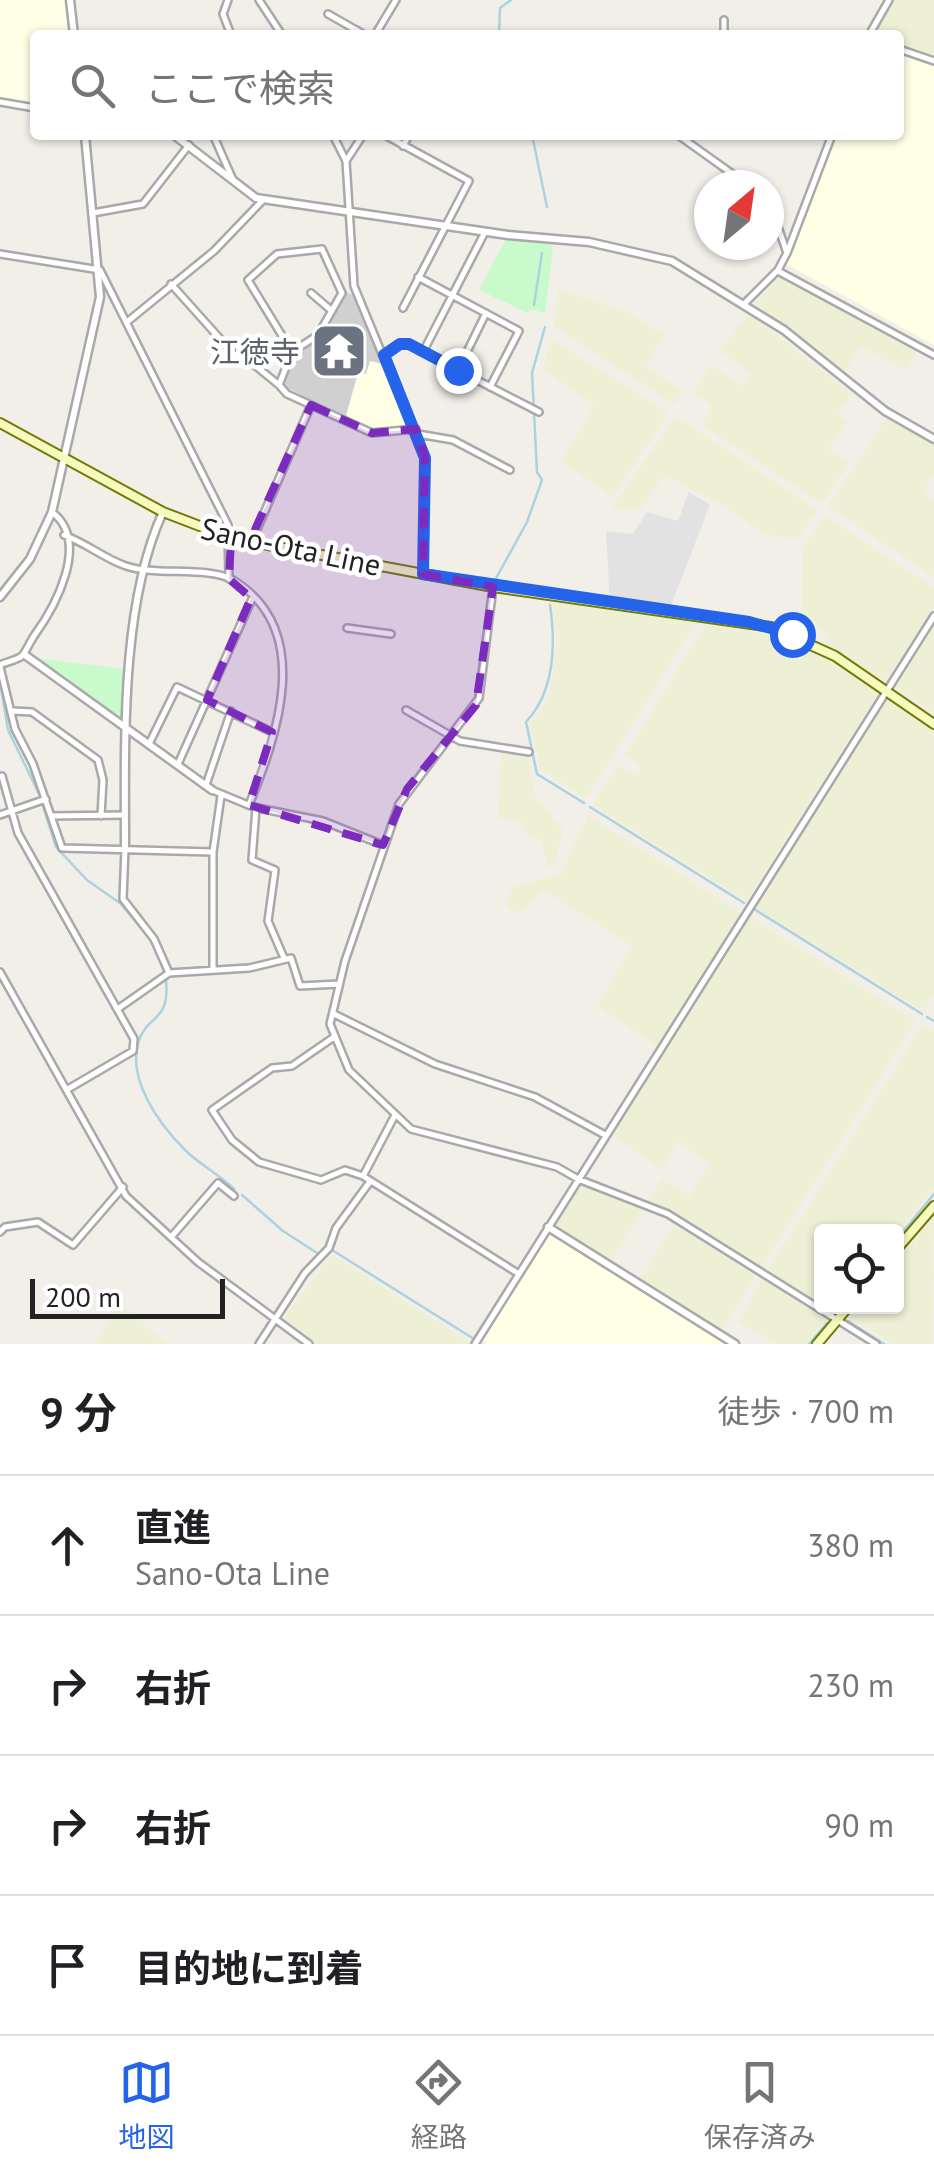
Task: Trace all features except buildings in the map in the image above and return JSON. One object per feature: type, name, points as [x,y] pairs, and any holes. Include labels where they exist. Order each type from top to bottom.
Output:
[{"type":"main road","name":"Sano-Ota Line","points":[[0,423],[162,512],[231,538],[493,587],[770,627],[835,656],[934,724]]},
{"type":"main road","points":[[904,1241],[934,1206]]},
{"type":"main road","points":[[818,1344],[843,1314]]},
{"type":"street","points":[[70,0],[73,30]]},
{"type":"street","points":[[228,0],[223,14],[229,30]]},
{"type":"street","points":[[259,0],[279,30]]},
{"type":"street","points":[[378,30],[396,0]]},
{"type":"street","points":[[872,30],[888,0]]},
{"type":"street","points":[[328,14],[357,30]]},
{"type":"street","points":[[724,20],[724,30]]},
{"type":"street","points":[[904,51],[934,62]]},
{"type":"street","points":[[0,102],[30,107]]},
{"type":"street","points":[[0,597],[34,553],[52,512],[100,298],[86,140]]},
{"type":"street","points":[[181,140],[234,183],[263,200],[485,232],[589,242],[658,256],[744,304],[801,342],[894,418],[934,438]]},
{"type":"street","points":[[215,140],[234,183]]},
{"type":"street","points":[[336,140],[346,161],[354,286],[425,458],[423,574]]},
{"type":"street","points":[[346,161],[360,140]]},
{"type":"street","points":[[393,140],[468,180],[403,308]]},
{"type":"street","points":[[403,146],[406,140]]},
{"type":"street","points":[[685,140],[727,170]]},
{"type":"street","points":[[744,304],[778,270],[787,253],[830,140]]},
{"type":"street","points":[[93,213],[143,204],[188,145]]},
{"type":"street","points":[[127,322],[214,251],[263,200]]},
{"type":"street","points":[[423,352],[485,232]]},
{"type":"street","points":[[784,244],[787,253]]},
{"type":"street","points":[[278,385],[292,352],[318,335],[341,290],[322,249],[277,254],[248,280],[292,352]]},
{"type":"street","points":[[0,254],[100,270]]},
{"type":"street","points":[[100,270],[231,538],[230,579]]},
{"type":"street","points":[[778,270],[934,355]]},
{"type":"street","points":[[418,277],[519,330],[490,387]]},
{"type":"street","points":[[170,284],[239,360],[246,358],[278,385],[311,405],[372,433],[417,432],[453,440],[510,470]]},
{"type":"street","points":[[341,290],[354,286]]},
{"type":"street","points":[[310,293],[332,311]]},
{"type":"street","points":[[458,370],[486,313]]},
{"type":"street","points":[[384,355],[400,344],[423,352],[536,411]]},
{"type":"street","points":[[250,543],[311,405]]},
{"type":"street","points":[[52,512],[60,518],[64,534],[66,574],[53,609],[25,656],[0,666],[15,729],[46,799],[59,845],[65,850],[212,852]]},
{"type":"street","points":[[162,512],[142,569],[128,730],[123,900],[154,939],[169,973]]},
{"type":"street","points":[[64,534],[122,565],[230,579],[268,618],[286,663],[252,807],[252,860],[275,870],[268,921],[284,958]]},
{"type":"street","points":[[493,587],[479,698],[407,789],[383,846],[338,984],[334,1037],[349,1070],[410,1129],[534,1159],[668,1214],[876,1344]]},
{"type":"street","points":[[178,764],[252,599]]},
{"type":"street","points":[[475,1344],[934,616]]},
{"type":"street","points":[[347,628],[391,634]]},
{"type":"street","points":[[25,656],[221,796],[252,807],[323,821],[383,846]]},
{"type":"street","points":[[148,744],[175,688],[272,732]]},
{"type":"street","points":[[12,710],[32,712],[98,760],[103,780],[101,816]]},
{"type":"street","points":[[406,710],[451,737],[529,752]]},
{"type":"street","points":[[209,788],[230,711]]},
{"type":"street","points":[[2,776],[18,833],[132,1032],[133,1051],[68,1089]]},
{"type":"street","points":[[213,969],[212,852],[221,796]]},
{"type":"street","points":[[0,815],[46,799]]},
{"type":"street","points":[[51,816],[125,816]]},
{"type":"street","points":[[118,1008],[169,973],[249,968],[284,958],[291,958],[300,986],[338,984]]},
{"type":"street","points":[[0,972],[131,1202],[273,1321],[308,1344]]},
{"type":"street","points":[[334,1014],[435,1064],[534,1098],[605,1135]]},
{"type":"street","points":[[334,1037],[292,1066],[272,1068],[212,1110],[232,1140],[259,1162],[322,1180],[345,1170],[363,1176],[519,1274]]},
{"type":"street","points":[[363,1176],[394,1116]]},
{"type":"street","points":[[259,1344],[329,1248],[336,1228],[369,1182]]},
{"type":"street","points":[[172,1236],[218,1183],[234,1196]]},
{"type":"street","points":[[0,1232],[5,1227],[38,1222],[73,1244],[123,1187]]},
{"type":"street","points":[[548,1226],[735,1344]]},
{"type":"highlighted area","points":[[311,405],[372,433],[416,429],[425,458],[423,574],[493,587],[476,705],[407,789],[383,845],[249,805],[272,732],[207,700],[251,598],[229,579],[231,538],[249,543]]},
{"type":"shaded area","points":[[0,0],[65,0],[68,30],[30,30],[30,105],[0,100]]},
{"type":"shaded area","points":[[892,0],[934,0],[934,57],[904,47],[904,30],[875,30]]},
{"type":"shaded area","points":[[904,53],[934,63],[934,345],[784,263],[832,140],[904,140]]},
{"type":"shaded area","points":[[779,274],[917,349],[906,370],[861,347],[844,372],[755,304]]},
{"type":"shaded area","points":[[558,288],[628,312],[665,335],[646,365],[683,391],[674,405],[554,326]]},
{"type":"shaded area","name":"江徳寺","points":[[347,292],[356,297],[384,364],[370,361],[366,374],[358,372],[345,419],[281,384],[292,356],[320,338]]},
{"type":"shaded area","points":[[747,313],[852,394],[838,414],[846,422],[830,449],[850,461],[822,504],[702,425],[712,406],[692,393],[711,364],[742,385],[751,373],[720,351]]},
{"type":"shaded area","points":[[552,339],[669,413],[612,497],[561,461],[594,405],[542,370]]},
{"type":"shaded area","points":[[370,361],[385,365],[409,428],[371,431],[345,419],[359,372],[366,374]]},
{"type":"shaded area","points":[[676,416],[818,510],[797,539],[762,534],[738,514],[664,475],[640,511],[611,508]]},
{"type":"shaded area","points":[[887,417],[934,443],[934,475],[923,493],[934,501],[934,577],[828,506]]},
{"type":"shaded area","points":[[689,492],[710,505],[669,610],[610,603],[606,531],[633,534],[647,512],[678,521]]},
{"type":"shaded area","points":[[824,515],[934,587],[934,608],[885,681],[825,643],[828,635],[801,617],[802,558],[806,542]]},
{"type":"shaded area","points":[[552,602],[696,623],[586,799],[540,769],[530,722],[549,699],[557,640]]},
{"type":"shaded area","points":[[706,623],[781,638],[847,669],[879,692],[747,901],[592,805],[619,765],[637,775],[641,767],[625,755]]},
{"type":"shaded area","points":[[934,624],[934,714],[893,686]]},
{"type":"shaded area","points":[[886,698],[934,731],[934,994],[923,1011],[753,906]]},
{"type":"shaded area","points":[[501,752],[529,759],[535,796],[563,830],[555,866],[548,868],[540,839],[528,838],[523,824],[498,818]]},
{"type":"shaded area","points":[[588,815],[741,913],[657,1046],[597,1006],[632,946],[543,890],[518,915],[505,904],[512,887],[561,873]]},
{"type":"shaded area","points":[[747,915],[916,1021],[761,1268],[648,1201],[662,1179],[690,1196],[710,1163],[679,1142],[662,1169],[611,1134]]},
{"type":"shaded area","points":[[923,1024],[934,1031],[934,1188],[904,1224],[814,1224],[814,1300],[768,1270]]},
{"type":"shaded area","points":[[578,1185],[643,1210],[610,1262],[555,1225]]},
{"type":"shaded area","points":[[934,1216],[932,1344],[892,1344],[851,1318],[854,1314],[904,1314],[904,1253]]},
{"type":"shaded area","points":[[674,1225],[756,1274],[721,1332],[640,1279]]},
{"type":"shaded area","points":[[549,1233],[724,1344],[487,1344],[483,1340]]},
{"type":"shaded area","points":[[332,1255],[471,1344],[310,1344],[278,1325]]},
{"type":"shaded area","points":[[763,1278],[827,1319],[806,1344],[776,1344],[738,1322]]},
{"type":"shaded area","points":[[121,1303],[167,1344],[95,1344]]},
{"type":"green space","points":[[506,239],[551,243],[545,313],[531,309],[528,313],[479,290]]},
{"type":"green space","points":[[36,658],[124,669],[125,715],[119,717]]},
{"type":"waterway","points":[[499,30],[500,8],[511,0]]},
{"type":"waterway","points":[[533,140],[547,207]]},
{"type":"waterway","points":[[534,305],[542,253]]},
{"type":"waterway","points":[[541,588],[494,582],[527,522],[542,480],[537,472],[532,373],[545,327]]},
{"type":"waterway","points":[[550,605],[553,636],[548,682],[526,722],[537,774],[584,803]]},
{"type":"waterway","points":[[0,681],[8,730],[41,798]]},
{"type":"waterway","points":[[42,803],[56,847],[87,880],[121,904],[152,941],[161,961]]},
{"type":"waterway","points":[[590,807],[744,903]]},
{"type":"waterway","points":[[754,909],[922,1014]]},
{"type":"waterway","points":[[166,979],[162,1011],[139,1040],[136,1055],[141,1085],[175,1139],[234,1189]]},
{"type":"waterway","points":[[927,1017],[934,1021]]},
{"type":"waterway","points":[[904,1230],[934,1194]]},
{"type":"waterway","points":[[242,1195],[283,1231],[317,1253]]},
{"type":"waterway","points":[[324,1257],[332,1250],[474,1339]]},
{"type":"waterway","points":[[848,1321],[884,1344]]},
{"type":"waterway","points":[[809,1344],[827,1323]]},
{"type":"place","name":"江徳寺","points":[[339,351]]},
{"type":"route","points":[[458,370],[409,344],[400,344],[384,355],[425,458],[423,574],[749,622],[792,634]]}]
